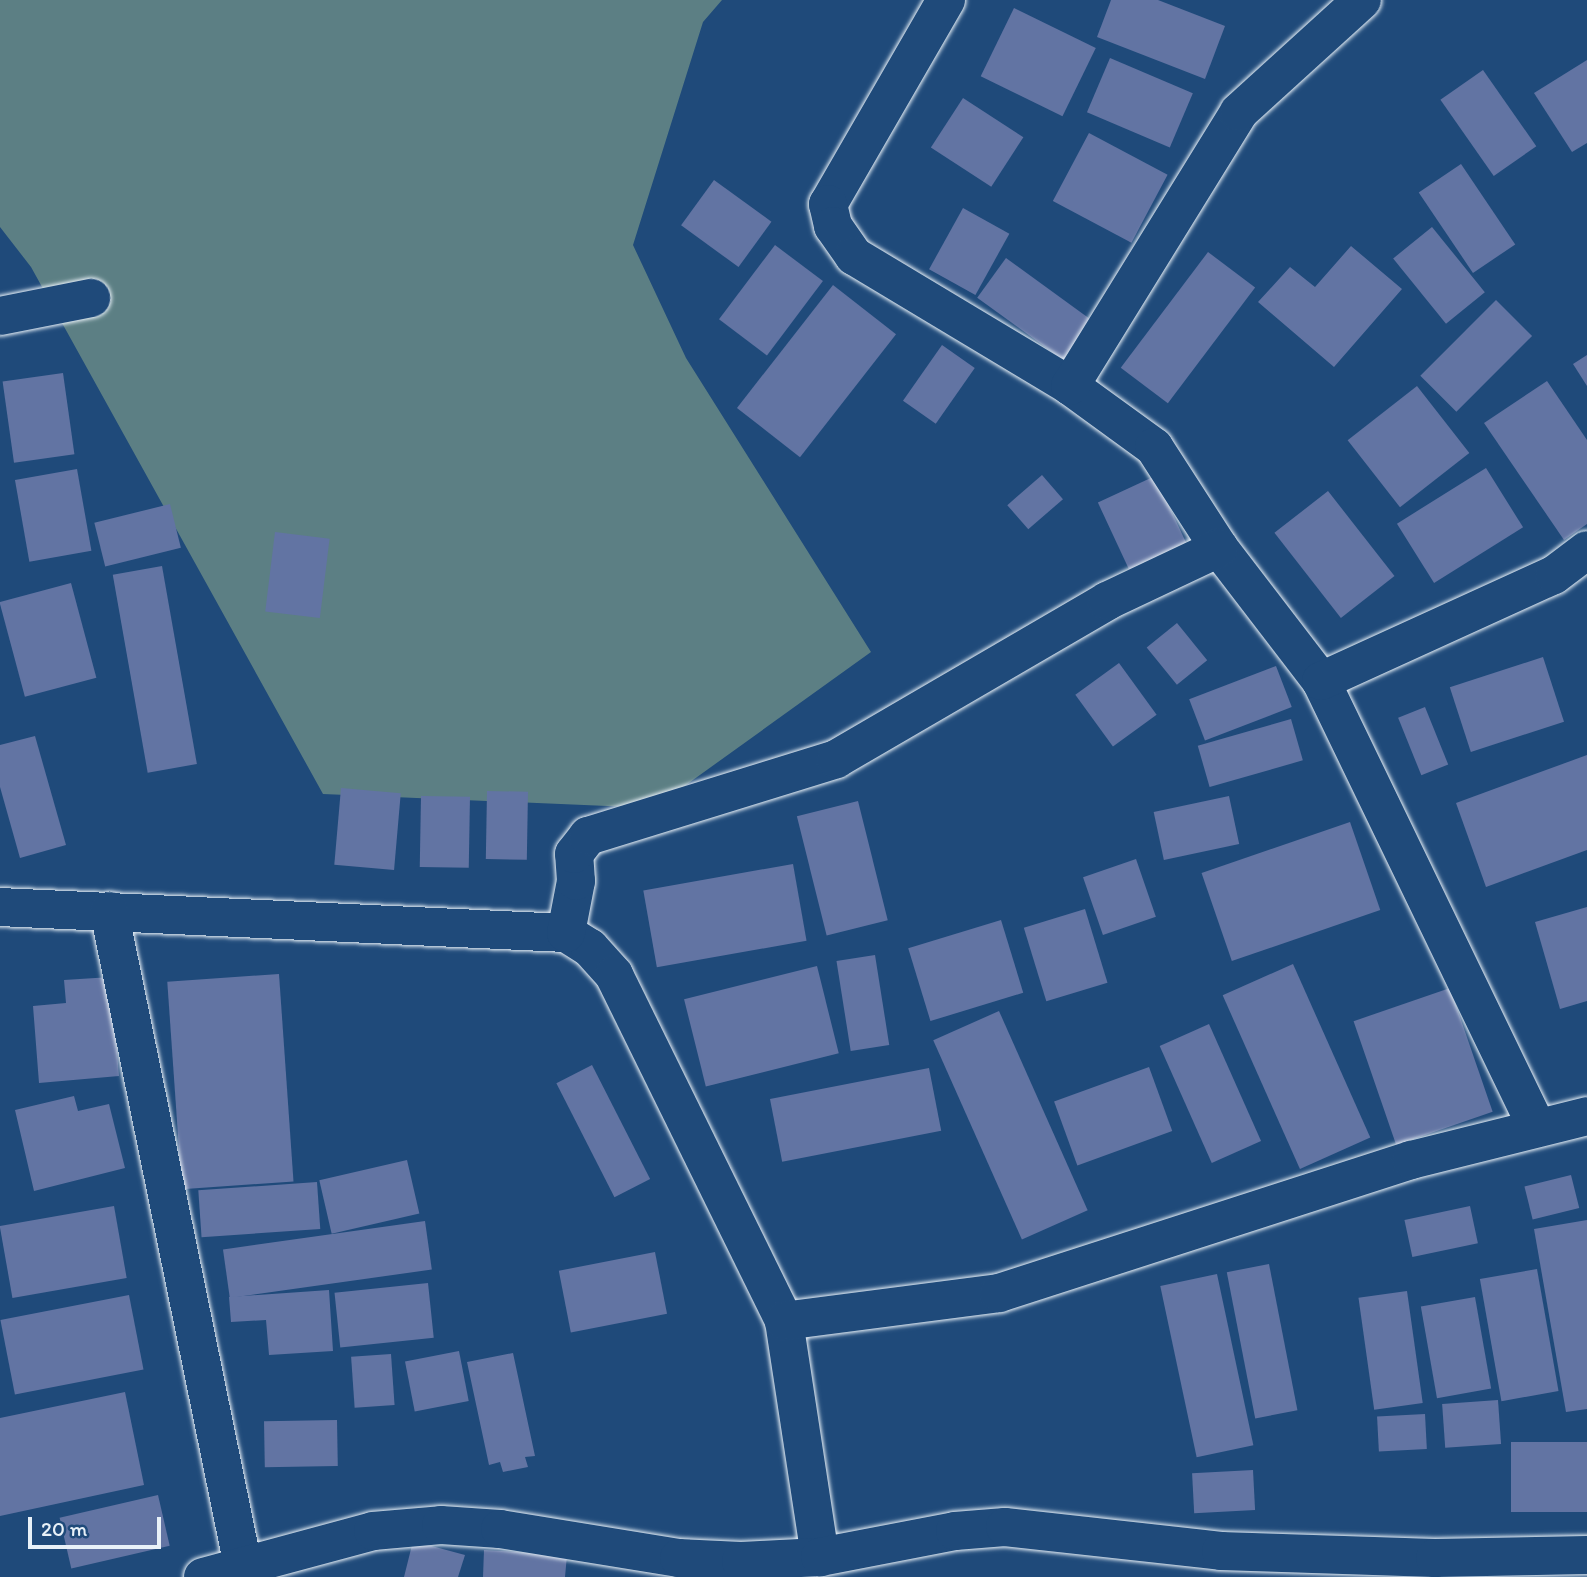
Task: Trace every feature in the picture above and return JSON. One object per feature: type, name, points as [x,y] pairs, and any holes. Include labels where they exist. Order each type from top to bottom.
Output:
[{"type":"street","points":[[946,0],[828,204],[833,226],[854,256],[1070,386],[1154,447],[1219,548],[1321,681],[1536,1126]]},
{"type":"street","points":[[1070,386],[1239,112],[1362,0]]},
{"type":"street","points":[[0,316],[91,298]]},
{"type":"street","points":[[566,933],[576,880],[574,854],[589,836],[836,759],[1107,601],[1219,548]]},
{"type":"street","points":[[1321,681],[1554,575],[1587,550]]},
{"type":"street","points":[[0,907],[566,933],[590,948],[614,975],[784,1321],[820,1557]]},
{"type":"street","points":[[109,911],[243,1566]]},
{"type":"street","points":[[784,1321],[999,1293],[1410,1160],[1536,1126],[1587,1116]]},
{"type":"street","points":[[203,1577],[373,1531],[441,1525],[500,1529],[679,1558],[741,1561],[820,1557],[955,1531],[1005,1527],[1221,1552],[1435,1558],[1587,1555]]},
{"type":"green space","points":[[0,0],[722,0],[703,22],[633,245],[686,358],[871,652],[654,808],[323,794],[31,267],[0,227]]},
{"type":"building","points":[[1111,0],[1158,0],[1225,26],[1205,79],[1097,37]]},
{"type":"building","points":[[1014,8],[1096,48],[1062,116],[981,76]]},
{"type":"building","points":[[1110,58],[1193,93],[1170,147],[1087,112]]},
{"type":"building","points":[[1587,60],[1587,143],[1572,152],[1534,93]]},
{"type":"building","points":[[1483,70],[1536,146],[1494,176],[1440,100]]},
{"type":"building","points":[[963,98],[1023,137],[991,187],[931,147]]},
{"type":"building","points":[[1089,133],[1168,175],[1131,243],[1053,201]]},
{"type":"building","points":[[1461,164],[1515,244],[1473,273],[1419,193]]},
{"type":"building","points":[[714,180],[771,222],[739,267],[681,225]]},
{"type":"building","points":[[963,208],[1009,234],[975,295],[929,269]]},
{"type":"building","points":[[1432,227],[1485,292],[1446,324],[1393,258]]},
{"type":"building","points":[[775,245],[823,281],[767,355],[719,319]]},
{"type":"building","points":[[1351,246],[1402,289],[1334,367],[1258,302],[1290,267],[1315,287]]},
{"type":"building","points":[[1208,252],[1255,288],[1168,403],[1121,368]]},
{"type":"building","points":[[1006,258],[1101,327],[1072,366],[977,298]]},
{"type":"building","points":[[833,285],[896,334],[800,457],[737,408]]},
{"type":"building","points":[[1496,300],[1532,336],[1456,412],[1420,376]]},
{"type":"building","points":[[942,345],[975,368],[936,424],[903,401]]},
{"type":"building","points":[[1587,355],[1587,386],[1573,364]]},
{"type":"building","points":[[63,373],[74,454],[14,463],[3,381]]},
{"type":"building","points":[[1547,381],[1587,440],[1587,524],[1564,540],[1484,423]]},
{"type":"building","points":[[1417,386],[1469,453],[1400,507],[1348,440]]},
{"type":"building","points":[[1486,468],[1523,527],[1434,583],[1397,524]]},
{"type":"building","points":[[77,469],[91,551],[29,562],[15,480]]},
{"type":"building","points":[[1042,475],[1063,499],[1028,529],[1007,505]]},
{"type":"building","points":[[1155,476],[1186,543],[1129,570],[1098,503]]},
{"type":"building","points":[[1328,491],[1394,576],[1341,618],[1274,533]]},
{"type":"building","points":[[170,504],[181,548],[105,567],[94,523]]},
{"type":"building","points":[[275,532],[330,539],[320,618],[265,611]]},
{"type":"building","points":[[162,566],[197,764],[148,773],[113,575]]},
{"type":"building","points":[[71,583],[96,678],[25,697],[0,602]]},
{"type":"building","points":[[1177,623],[1207,660],[1177,685],[1147,648]]},
{"type":"building","points":[[1543,657],[1564,722],[1471,752],[1450,687]]},
{"type":"building","points":[[1119,663],[1157,715],[1113,747],[1075,695]]},
{"type":"building","points":[[1276,666],[1292,707],[1205,740],[1189,699]]},
{"type":"building","points":[[1425,707],[1448,764],[1421,775],[1398,718]]},
{"type":"building","points":[[1291,719],[1303,760],[1210,787],[1198,746]]},
{"type":"building","points":[[35,736],[66,845],[20,858],[0,787],[0,745]]},
{"type":"building","points":[[1587,755],[1587,850],[1486,887],[1456,803]]},
{"type":"building","points":[[341,788],[401,793],[394,870],[334,865]]},
{"type":"building","points":[[487,791],[528,792],[527,860],[486,859]]},
{"type":"building","points":[[421,796],[470,797],[469,868],[420,867]]},
{"type":"building","points":[[1229,796],[1239,844],[1164,860],[1154,812]]},
{"type":"building","points":[[858,801],[888,920],[827,936],[797,816]]},
{"type":"building","points":[[1350,822],[1380,910],[1232,961],[1202,873]]},
{"type":"building","points":[[1136,859],[1156,917],[1103,935],[1083,877]]},
{"type":"building","points":[[793,864],[807,941],[657,967],[643,890]]},
{"type":"building","points":[[1587,907],[1587,1001],[1560,1009],[1535,922]]},
{"type":"building","points":[[1085,909],[1108,983],[1046,1001],[1024,928]]},
{"type":"building","points":[[1001,920],[1023,993],[930,1021],[908,948]]},
{"type":"building","points":[[875,955],[889,1045],[851,1051],[836,961]]},
{"type":"building","points":[[1293,964],[1370,1138],[1300,1169],[1223,995]]},
{"type":"building","points":[[817,966],[839,1053],[706,1086],[684,999]]},
{"type":"building","points":[[279,974],[294,1181],[182,1189],[167,982]]},
{"type":"building","points":[[111,977],[119,1076],[39,1083],[33,1006],[66,1003],[64,980]]},
{"type":"building","points":[[1450,988],[1493,1112],[1396,1145],[1354,1021]]},
{"type":"building","points":[[999,1011],[1088,1210],[1022,1239],[933,1040]]},
{"type":"building","points":[[1209,1024],[1261,1141],[1212,1163],[1160,1046]]},
{"type":"building","points":[[592,1065],[650,1179],[614,1197],[556,1083]]},
{"type":"building","points":[[1149,1067],[1172,1131],[1077,1165],[1054,1102]]},
{"type":"building","points":[[929,1068],[941,1131],[782,1162],[770,1099]]},
{"type":"building","points":[[74,1096],[78,1111],[109,1104],[125,1168],[34,1191],[15,1110]]},
{"type":"building","points":[[407,1160],[419,1214],[332,1234],[319,1180]]},
{"type":"building","points":[[1571,1175],[1579,1208],[1533,1220],[1524,1187]]},
{"type":"building","points":[[317,1182],[320,1229],[202,1237],[198,1190]]},
{"type":"building","points":[[114,1206],[127,1278],[12,1298],[0,1226]]},
{"type":"building","points":[[1470,1206],[1478,1243],[1412,1257],[1404,1220]]},
{"type":"building","points":[[1587,1220],[1587,1409],[1566,1412],[1534,1229]]},
{"type":"building","points":[[425,1221],[432,1270],[230,1298],[223,1249]]},
{"type":"building","points":[[655,1252],[667,1314],[571,1333],[559,1271]]},
{"type":"building","points":[[1269,1264],[1297,1410],[1255,1418],[1227,1272]]},
{"type":"building","points":[[1537,1269],[1559,1391],[1501,1401],[1480,1279]]},
{"type":"building","points":[[1217,1274],[1253,1445],[1197,1457],[1160,1286]]},
{"type":"building","points":[[428,1283],[434,1338],[340,1348],[335,1293]]},
{"type":"building","points":[[329,1290],[333,1351],[269,1355],[266,1320],[231,1322],[229,1297]]},
{"type":"building","points":[[1407,1291],[1423,1403],[1374,1410],[1358,1298]]},
{"type":"building","points":[[129,1295],[144,1370],[15,1395],[0,1320]]},
{"type":"building","points":[[1475,1297],[1491,1389],[1437,1398],[1421,1307]]},
{"type":"building","points":[[459,1351],[469,1401],[415,1412],[405,1361]]},
{"type":"building","points":[[513,1353],[535,1456],[525,1457],[528,1467],[503,1472],[500,1462],[489,1465],[467,1362]]},
{"type":"building","points":[[391,1354],[395,1405],[355,1408],[351,1357]]},
{"type":"building","points":[[125,1392],[144,1485],[0,1516],[0,1418]]},
{"type":"building","points":[[1498,1400],[1501,1444],[1445,1448],[1442,1404]]},
{"type":"building","points":[[1425,1414],[1427,1449],[1379,1451],[1377,1417]]},
{"type":"building","points":[[337,1420],[338,1466],[265,1467],[264,1421]]},
{"type":"building","points":[[1511,1442],[1587,1442],[1587,1512],[1511,1512]]},
{"type":"building","points":[[1253,1470],[1255,1510],[1194,1513],[1192,1473]]},
{"type":"building","points":[[158,1495],[170,1546],[71,1568],[60,1518]]},
{"type":"building","points":[[413,1541],[465,1555],[458,1577],[404,1577]]},
{"type":"building","points":[[484,1550],[567,1555],[565,1577],[483,1577]]}]
